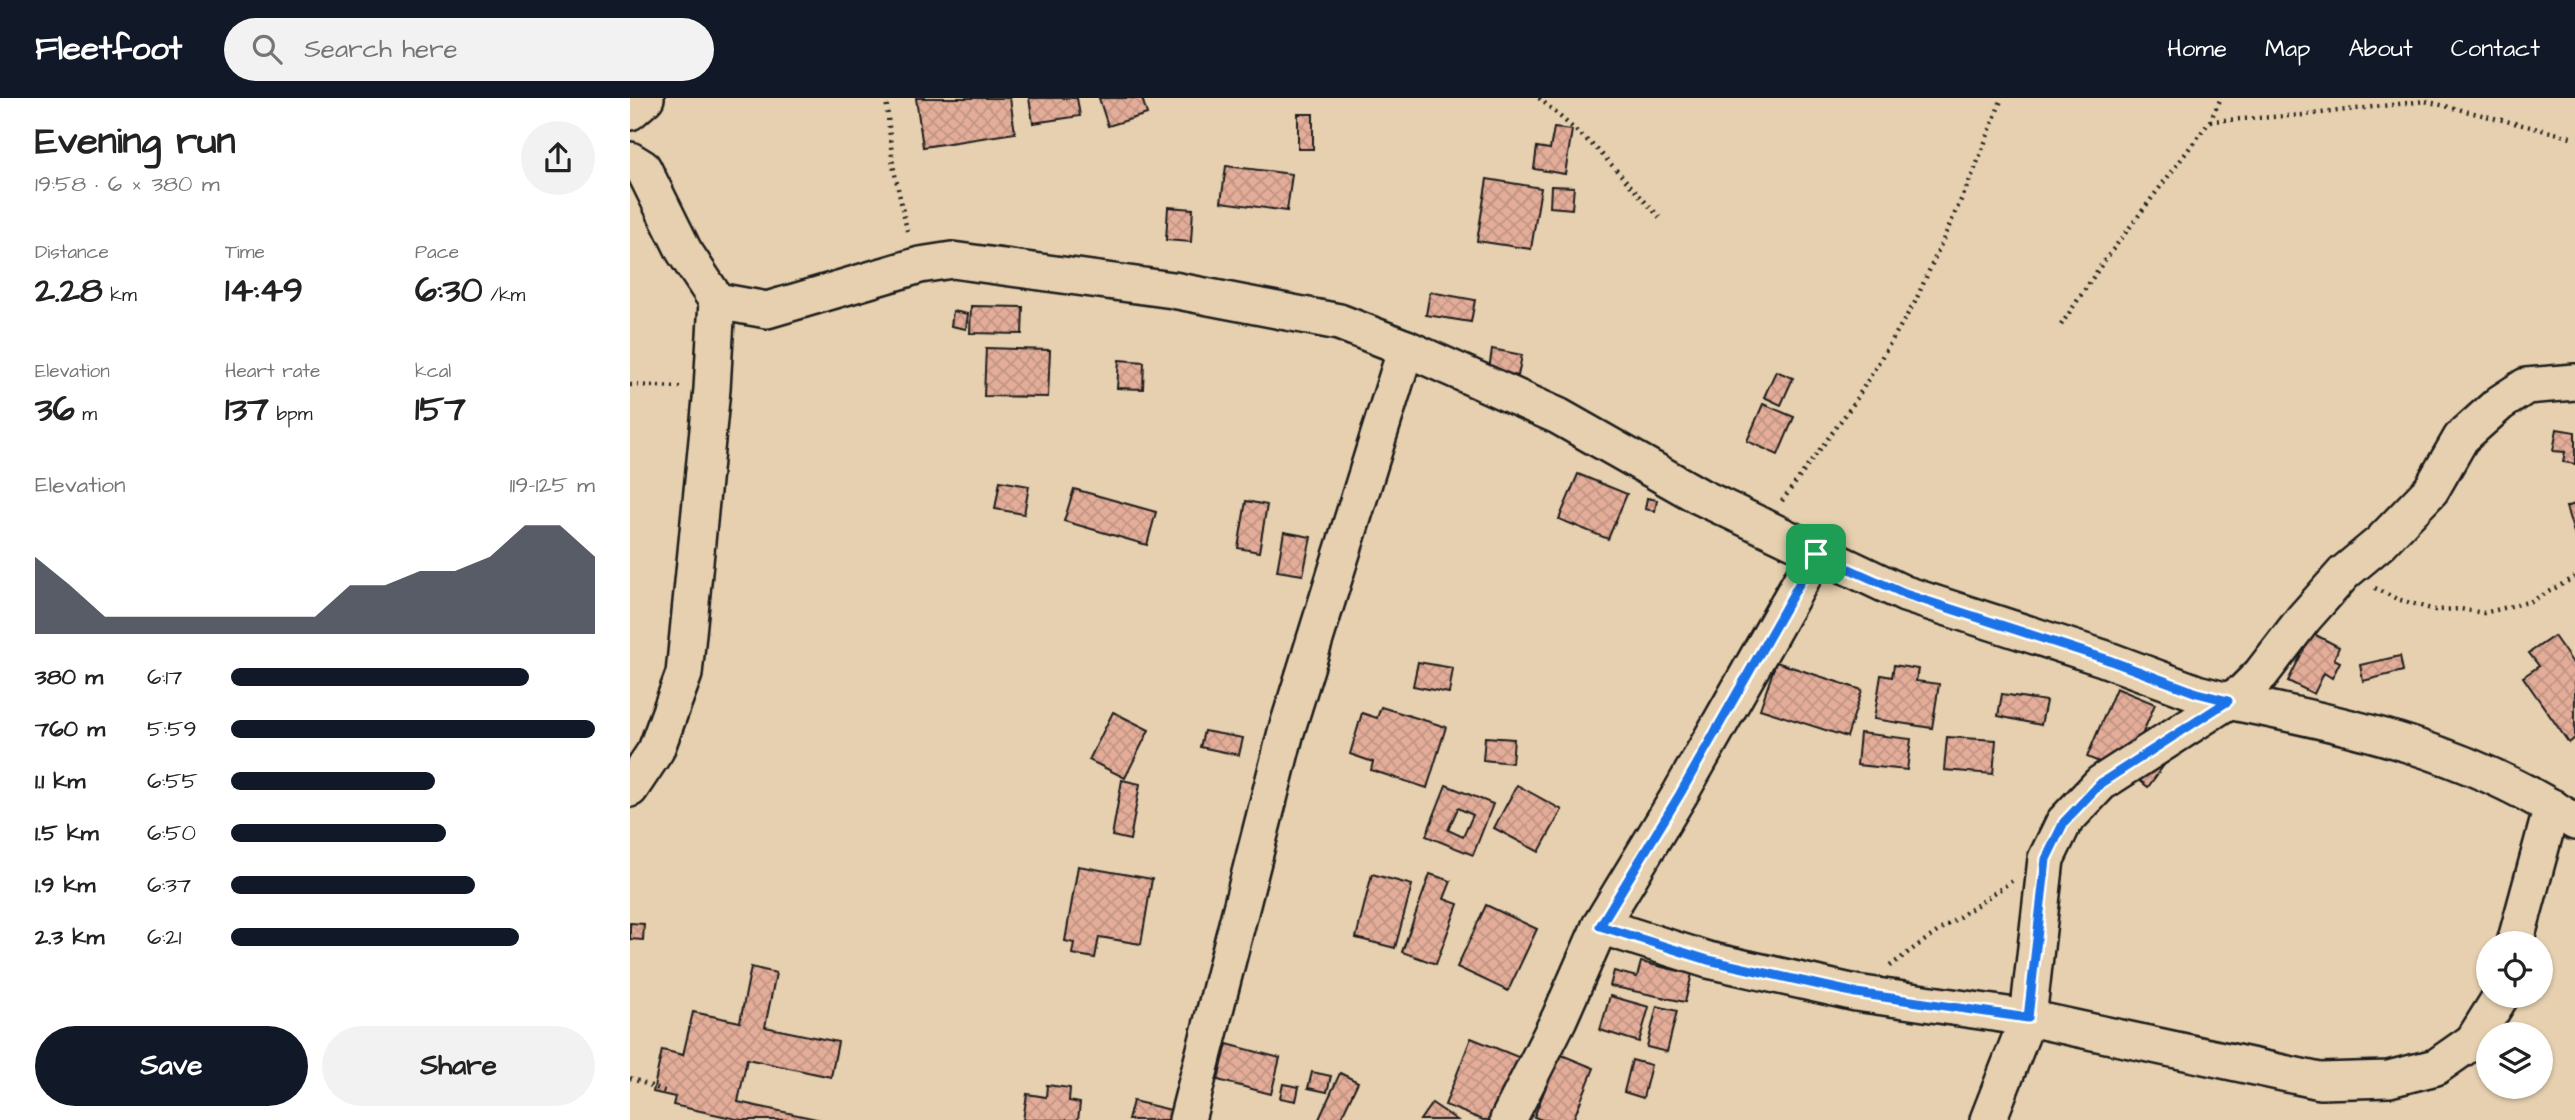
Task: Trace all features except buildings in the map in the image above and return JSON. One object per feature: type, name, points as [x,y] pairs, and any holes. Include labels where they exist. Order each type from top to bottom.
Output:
[{"type":"street","points":[[630,111],[646,98]]},
{"type":"street","points":[[630,160],[643,168],[684,251],[717,301],[712,389],[684,674],[656,750],[630,789]]},
{"type":"street","points":[[717,301],[767,310],[920,265],[952,260],[1172,290],[1339,323],[1406,348],[1558,416],[1699,496],[1816,554],[1905,594],[2103,658],[2197,693],[2331,721],[2449,756],[2519,789],[2563,815],[2520,931]]},
{"type":"street","points":[[1187,1120],[1286,732],[1406,348]]},
{"type":"street","points":[[1988,1120],[2028,1018],[2046,859],[2064,822],[2101,783],[2243,692],[2344,573],[2380,543],[2431,490],[2461,438],[2500,403],[2526,386],[2575,382]]},
{"type":"street","points":[[1508,1120],[1559,1019],[1600,926],[1680,794],[1816,554]]},
{"type":"street","points":[[1600,926],[1708,960],[1856,993],[2028,1018],[2320,1081],[2389,1079],[2436,1067],[2473,1041],[2494,1008]]},
{"type":"path","points":[[886,98],[893,164],[906,230],[920,265]]},
{"type":"path","points":[[1539,98],[1598,150],[1662,220]]},
{"type":"path","points":[[1764,526],[1853,402],[1915,302],[1975,171],[2002,98]]},
{"type":"path","points":[[2061,326],[2102,264],[2210,121],[2221,98]]},
{"type":"path","points":[[2210,121],[2304,115],[2426,100],[2575,138]]},
{"type":"path","points":[[630,385],[712,389]]},
{"type":"path","points":[[2344,573],[2397,599],[2435,610],[2460,609],[2484,613],[2532,601],[2575,577]]},
{"type":"path","points":[[1856,993],[1921,943],[2046,859]]},
{"type":"path","points":[[630,1078],[667,1092]]},
{"type":"route","points":[[1816,554],[1905,594],[2103,658],[2197,693],[2228,701],[2101,783],[2064,822],[2046,859],[2028,1018],[1856,993],[1708,960],[1600,926],[1680,794],[1816,554]]}]
